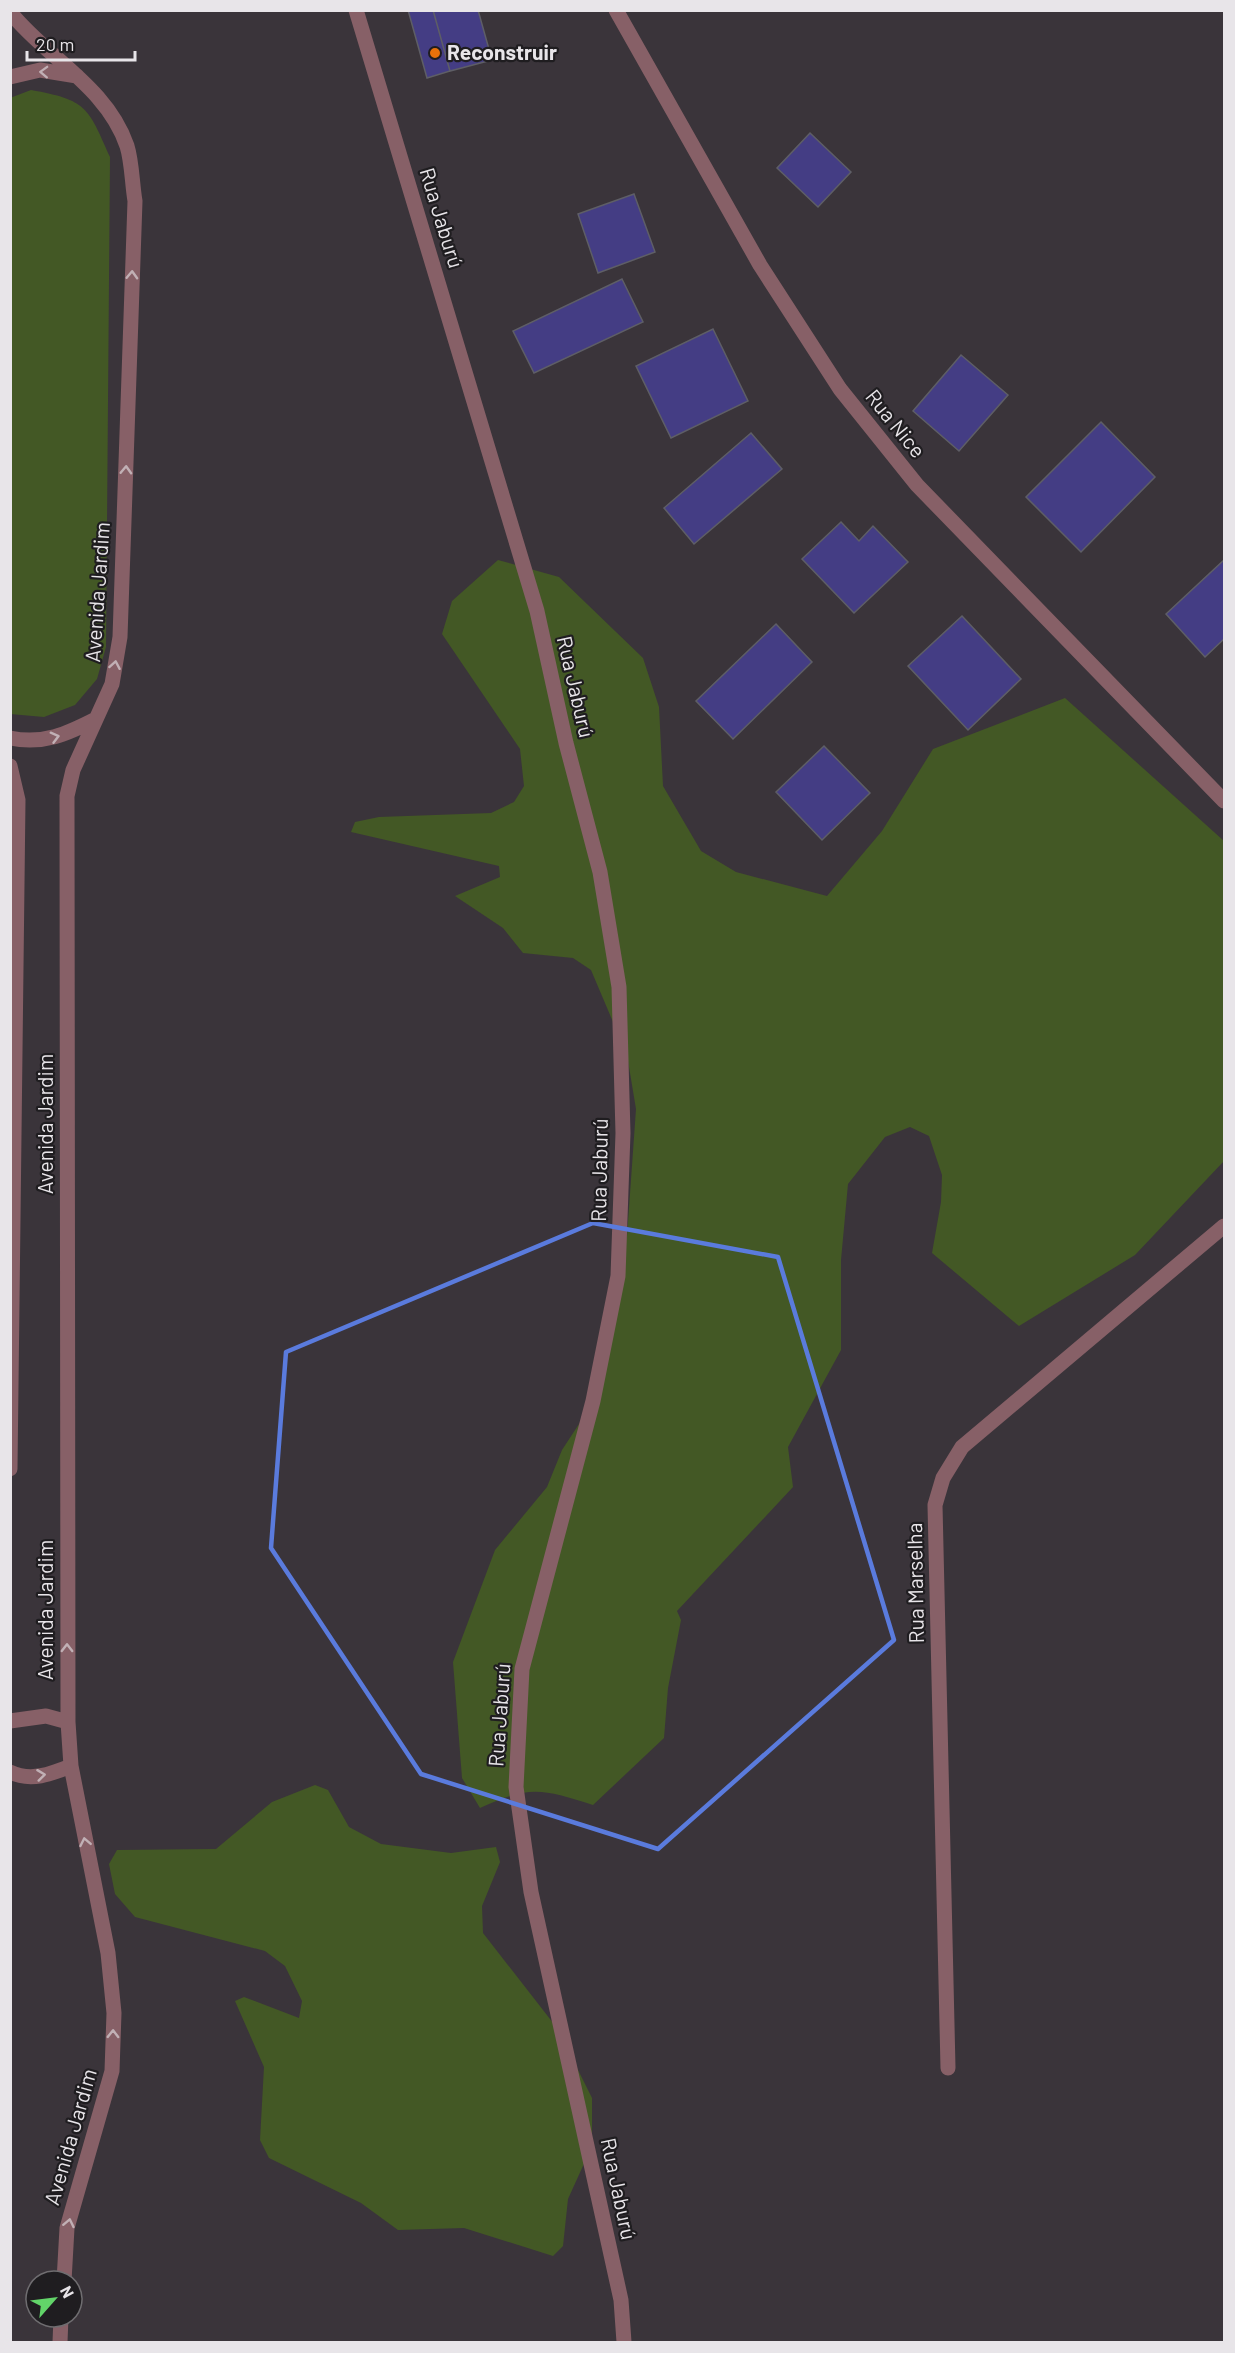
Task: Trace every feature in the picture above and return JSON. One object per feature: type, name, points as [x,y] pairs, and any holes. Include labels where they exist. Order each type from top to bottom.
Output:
[{"type":"street","name":"Rua Jaburú","points":[[356,10],[537,611],[566,743],[600,872],[619,987],[624,1133],[618,1276],[593,1401],[522,1669],[516,1786],[531,1892],[621,2300],[624,2343]]},
{"type":"street","name":"Rua Nice","points":[[616,10],[760,265],[840,389],[917,485],[1224,801]]},
{"type":"street","name":"Avenida Jardim","points":[[10,12],[29,35],[77,76],[108,109],[127,146],[135,201],[120,637],[112,684],[73,770],[67,796],[68,1722],[71,1766],[108,1953],[114,2013],[112,2071],[67,2228],[65,2269]]},
{"type":"street","points":[[10,76],[40,70],[77,76]]},
{"type":"street","points":[[10,738],[24,741],[53,739],[96,719]]},
{"type":"street","name":"Avenida Jardim","points":[[10,766],[18,800],[10,1469]]},
{"type":"street","name":"Rua Marselha","points":[[948,2068],[935,1505],[943,1479],[962,1447],[1224,1226]]},
{"type":"street","points":[[10,1721],[46,1716],[68,1722]]},
{"type":"street","points":[[10,1772],[18,1776],[36,1777],[71,1766]]},
{"type":"highlighted area","points":[[593,1223],[778,1257],[894,1640],[658,1849],[421,1774],[271,1548],[286,1352]]},
{"type":"green space","points":[[31,90],[64,98],[83,108],[90,116],[110,157],[106,647],[97,679],[75,705],[44,717],[10,714],[10,98]]},
{"type":"green space","points":[[498,560],[559,577],[643,658],[659,707],[663,786],[701,851],[736,872],[827,896],[882,831],[933,749],[1065,698],[1224,841],[1224,1161],[1135,1255],[1019,1326],[932,1253],[941,1202],[942,1175],[929,1136],[910,1127],[885,1137],[848,1184],[841,1260],[841,1350],[788,1447],[793,1487],[677,1611],[681,1620],[668,1688],[664,1738],[593,1805],[561,1795],[536,1792],[512,1796],[480,1808],[462,1778],[453,1662],[495,1550],[547,1487],[562,1450],[596,1398],[608,1304],[627,1236],[636,1109],[627,1055],[591,970],[573,958],[523,953],[503,928],[455,896],[500,877],[499,866],[351,832],[355,822],[379,817],[491,813],[514,802],[524,786],[520,749],[442,634],[452,601]]},
{"type":"green space","points":[[315,1785],[328,1790],[349,1827],[381,1844],[451,1853],[496,1847],[500,1862],[482,1906],[483,1933],[557,2028],[592,2098],[592,2146],[568,2199],[563,2246],[553,2256],[464,2228],[398,2230],[361,2203],[269,2158],[260,2140],[264,2067],[235,2001],[244,1997],[299,2018],[302,2001],[285,1966],[265,1951],[135,1917],[115,1894],[109,1864],[117,1850],[216,1849],[272,1802]]},
{"type":"building","points":[[408,10],[433,10],[450,71],[427,78]]},
{"type":"building","points":[[433,10],[478,10],[492,60],[450,71]]},
{"type":"building","points":[[810,133],[851,172],[818,207],[777,168]]},
{"type":"building","points":[[634,194],[655,252],[598,273],[578,214]]},
{"type":"building","points":[[622,279],[643,322],[534,373],[513,331]]},
{"type":"building","points":[[713,329],[748,401],[671,438],[636,366]]},
{"type":"building","points":[[961,355],[1008,395],[959,451],[913,411]]},
{"type":"building","points":[[1101,422],[1155,477],[1081,552],[1026,497]]},
{"type":"building","points":[[751,433],[782,469],[694,544],[664,508]]},
{"type":"building","points":[[841,522],[859,541],[873,526],[908,562],[854,613],[802,559]]},
{"type":"building","points":[[1224,560],[1224,639],[1205,657],[1166,614]]},
{"type":"building","points":[[962,616],[1021,679],[968,730],[908,666]]},
{"type":"building","points":[[776,624],[812,662],[733,739],[696,701]]},
{"type":"building","points":[[824,746],[870,793],[822,840],[776,792]]},
{"type":"place","name":"Reconstruir","points":[[435,53]]}]
